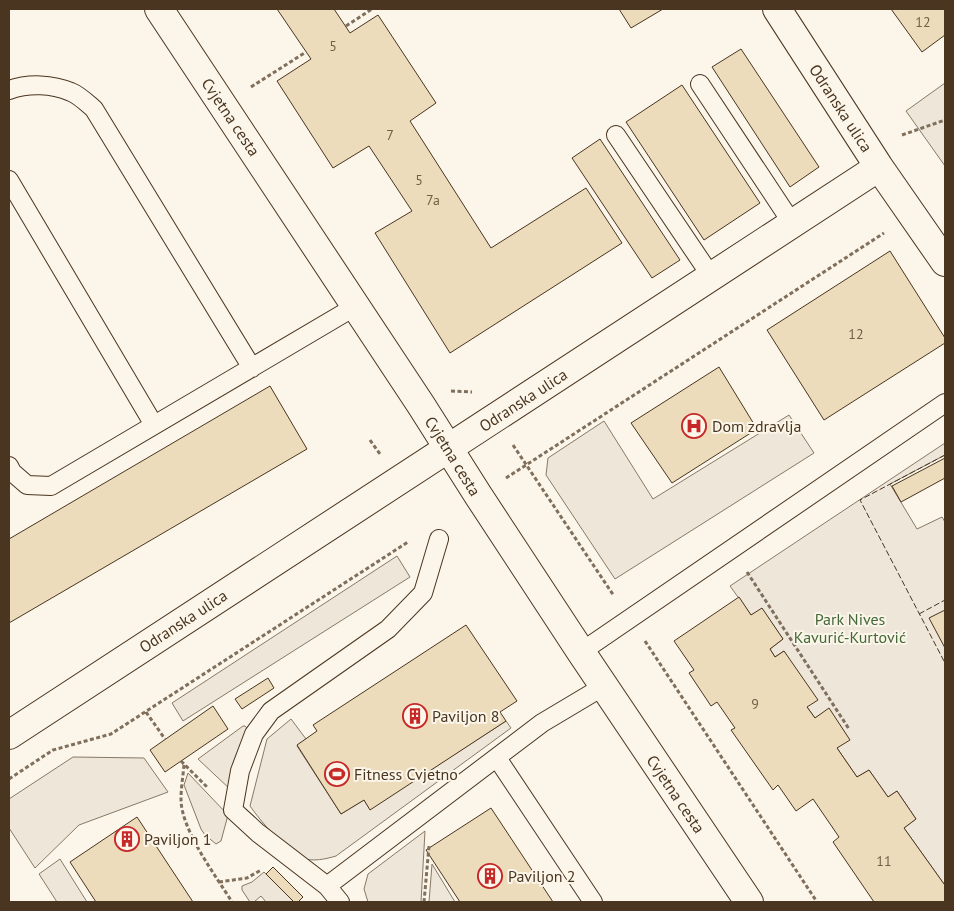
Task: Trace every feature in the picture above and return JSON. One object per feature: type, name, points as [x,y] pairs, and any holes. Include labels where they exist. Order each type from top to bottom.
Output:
[{"type":"street","name":"Cvjetna cesta","points":[[159,9],[356,306],[581,652],[749,902]]},
{"type":"street","name":"Odranska ulica","points":[[9,735],[879,166],[777,9]]},
{"type":"street","points":[[879,166],[945,262]]},
{"type":"lane","points":[[700,84],[792,223]]},
{"type":"lane","points":[[9,90],[18,86],[43,85],[73,92],[94,109],[252,368]]},
{"type":"lane","points":[[616,135],[711,276]]},
{"type":"lane","points":[[9,180],[154,425]]},
{"type":"lane","points":[[9,466],[12,472],[27,485],[51,486],[356,306]]},
{"type":"lane","points":[[581,652],[945,403]]},
{"type":"lane","points":[[340,902],[327,886],[233,810],[240,772],[254,734],[271,711],[388,629],[423,593],[439,539]]},
{"type":"lane","points":[[327,886],[554,715],[604,686]]},
{"type":"lane","points":[[497,758],[593,902]]},
{"type":"path","points":[[346,26],[372,9]]},
{"type":"path","points":[[244,92],[306,52]]},
{"type":"path","points":[[902,135],[945,120]]},
{"type":"path","points":[[503,480],[887,232]]},
{"type":"path","points":[[370,440],[384,460]]},
{"type":"path","points":[[512,444],[617,600]]},
{"type":"path","points":[[9,779],[53,750],[111,734],[415,538]]},
{"type":"path","points":[[746,570],[849,729]]},
{"type":"path","points":[[643,638],[817,902]]},
{"type":"path","points":[[146,712],[165,739]]},
{"type":"path","points":[[184,765],[180,801],[187,826],[232,902]]},
{"type":"path","points":[[424,902],[430,808]]},
{"type":"path","points":[[219,882],[237,880],[260,872],[271,861],[278,848]]},
{"type":"green space","points":[[945,83],[945,166],[906,111]]},
{"type":"green space","points":[[789,415],[814,453],[615,579],[546,475],[548,458],[604,421],[653,499]]},
{"type":"green space","name":"Park Nives Kavurić-Kurtović","points":[[945,443],[945,455],[890,484],[917,529],[942,517],[945,522],[944,884],[904,828],[916,819],[897,791],[888,797],[869,770],[857,777],[837,748],[849,739],[829,709],[815,718],[807,707],[784,651],[775,657],[770,649],[783,639],[762,609],[751,615],[730,586]]},
{"type":"green space","points":[[397,556],[410,577],[183,721],[172,703]]},
{"type":"green space","points":[[291,719],[306,739],[297,746],[341,814],[364,800],[370,809],[506,721],[511,728],[336,856],[311,860],[302,858],[289,850],[250,806],[267,739]]},
{"type":"green space","points":[[243,726],[247,728],[232,791],[198,759]]},
{"type":"green space","points":[[73,757],[144,758],[168,792],[79,825],[35,868],[9,828],[9,799]]},
{"type":"green space","points":[[188,773],[228,815],[221,841],[216,844],[201,829],[184,785]]},
{"type":"green space","points":[[425,831],[421,902],[368,902],[364,889],[368,874]]},
{"type":"green space","points":[[60,859],[87,902],[57,902],[39,874]]},
{"type":"green space","points":[[432,864],[455,902],[429,902]]},
{"type":"green space","points":[[264,872],[294,902],[266,902],[261,896],[254,902],[250,902],[242,890],[242,886],[252,882]]},
{"type":"building","points":[[277,9],[334,9],[350,33],[378,15],[436,103],[410,121],[491,248],[586,188],[622,243],[450,353],[375,233],[412,211],[369,146],[333,168],[277,81],[311,59]]},
{"type":"building","points":[[619,9],[663,9],[631,28]]},
{"type":"building","points":[[891,9],[945,9],[945,35],[922,52]]},
{"type":"building","points":[[741,49],[819,167],[790,187],[712,67]]},
{"type":"building","points":[[682,85],[760,203],[704,240],[626,122]]},
{"type":"building","points":[[600,139],[680,260],[652,278],[572,158]]},
{"type":"building","points":[[890,251],[945,338],[945,343],[824,420],[767,330]]},
{"type":"building","name":"Dom zdravlja","points":[[719,367],[757,429],[672,483],[631,423]]},
{"type":"building","points":[[270,386],[307,449],[9,623],[9,539]]},
{"type":"building","points":[[945,458],[945,478],[901,502],[892,486]]},
{"type":"building","points":[[739,597],[751,615],[762,608],[783,639],[770,649],[775,657],[784,651],[818,700],[807,707],[815,718],[829,708],[850,740],[837,748],[857,777],[869,770],[888,797],[897,791],[916,819],[904,828],[945,883],[945,902],[874,902],[833,842],[839,837],[813,799],[796,811],[778,785],[773,790],[731,730],[735,728],[717,702],[711,706],[689,673],[694,670],[674,641]]},
{"type":"building","points":[[945,610],[945,648],[929,618]]},
{"type":"building","name":"Paviljon 8","points":[[466,625],[517,701],[500,712],[506,721],[370,810],[364,800],[341,814],[297,745],[317,731],[313,725]]},
{"type":"building","points":[[268,678],[274,688],[242,709],[235,699]]},
{"type":"building","points":[[213,706],[228,729],[165,772],[150,750]]},
{"type":"building","name":"Paviljon 2","points":[[491,808],[553,902],[460,902],[426,850]]},
{"type":"building","name":"Paviljon 1","points":[[137,817],[193,902],[96,902],[70,862]]},
{"type":"building","points":[[273,867],[303,897],[298,902],[294,902],[266,874]]},
{"type":"fence","points":[[945,455],[860,500],[945,663]]},
{"type":"fence","points":[[919,614],[945,600]]},
{"type":"place","name":"Dom zdravlja","points":[[694,426]]},
{"type":"place","name":"Paviljon 8","points":[[415,716]]},
{"type":"place","name":"Fitness Cvjetno","points":[[337,774]]},
{"type":"place","name":"Paviljon 1","points":[[127,839]]},
{"type":"place","name":"Paviljon 2","points":[[490,876]]}]
